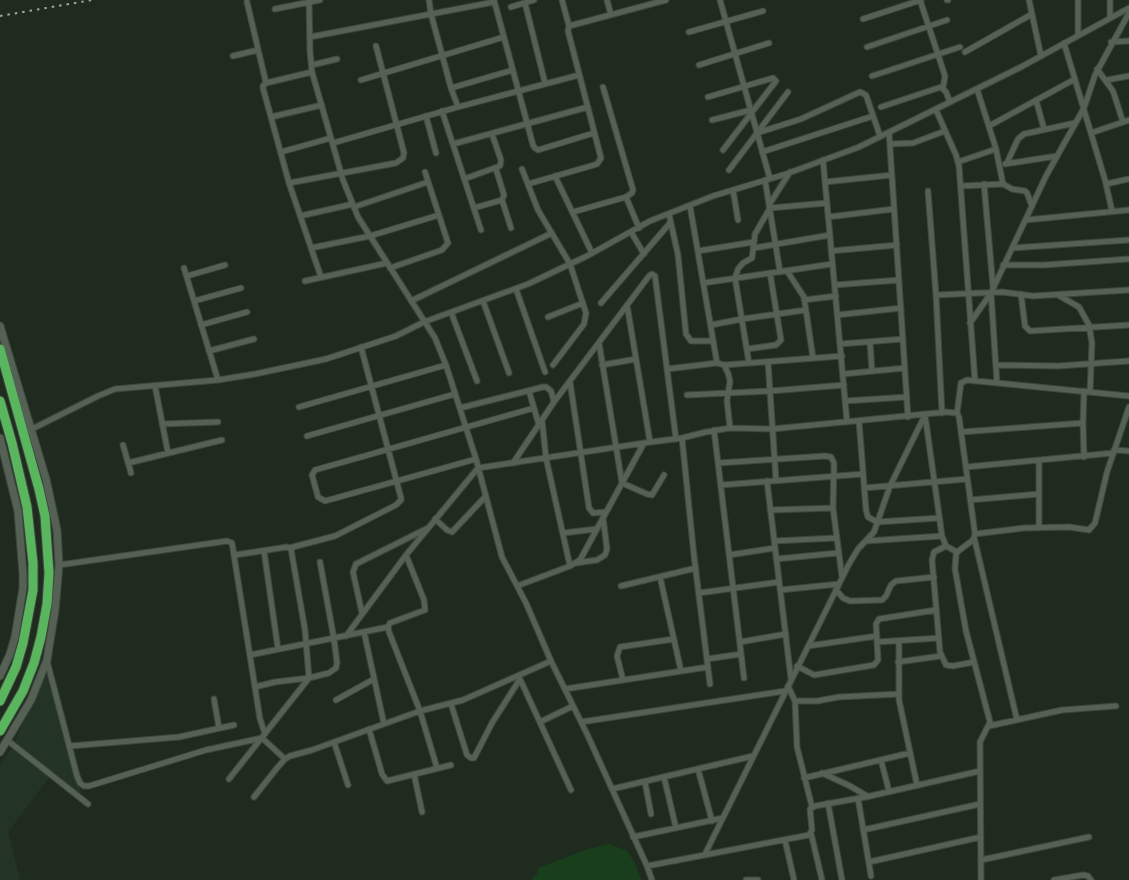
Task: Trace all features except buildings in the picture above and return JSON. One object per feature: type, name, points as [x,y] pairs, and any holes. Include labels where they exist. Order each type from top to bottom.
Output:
[{"type":"highway","points":[[0,349],[45,516],[49,573],[47,604],[34,663],[22,691],[0,731]]},
{"type":"highway","points":[[0,401],[28,507],[33,563],[33,590],[23,643],[16,668],[0,701]]},
{"type":"street","points":[[275,9],[320,0]]},
{"type":"street","points":[[429,0],[442,56],[458,107]]},
{"type":"street","points":[[511,6],[534,0]]},
{"type":"street","points":[[528,184],[594,165],[600,162],[601,158],[568,31],[569,26],[562,0]]},
{"type":"street","points":[[607,0],[612,15]]},
{"type":"street","points":[[569,26],[655,1],[666,0]]},
{"type":"street","points":[[720,0],[762,152],[768,180],[769,206],[780,272]]},
{"type":"street","points":[[863,19],[920,0],[944,76],[943,88],[950,102]]},
{"type":"street","points":[[1029,0],[1041,56]]},
{"type":"street","points":[[1078,0],[1078,36]]},
{"type":"street","points":[[1110,0],[1110,18]]},
{"type":"street","points":[[309,1],[312,72],[341,173],[353,205],[370,236],[435,338],[446,365],[476,459],[502,557],[526,603],[652,880]]},
{"type":"street","points":[[310,37],[494,1],[533,145],[538,150],[594,133]]},
{"type":"street","points":[[247,2],[266,83]]},
{"type":"street","points":[[525,3],[546,83]]},
{"type":"street","points":[[32,430],[108,392],[122,388],[218,380],[326,359],[396,336],[424,322],[516,289],[668,214],[733,190],[768,180],[859,146],[936,110],[1129,8]]},
{"type":"street","points":[[689,32],[763,11]]},
{"type":"street","points":[[970,323],[992,290],[1057,156],[1084,108],[1097,69],[1129,13]]},
{"type":"street","points":[[965,52],[1032,14]]},
{"type":"street","points":[[867,47],[947,20]]},
{"type":"street","points":[[360,80],[504,37]]},
{"type":"street","points":[[1112,42],[1129,41]]},
{"type":"street","points":[[699,65],[769,43]]},
{"type":"street","points":[[1064,43],[1106,184],[1112,211]]},
{"type":"street","points":[[289,183],[400,161],[404,153],[376,46]]},
{"type":"street","points":[[872,76],[960,47]]},
{"type":"street","points":[[233,56],[258,50]]},
{"type":"street","points":[[312,65],[337,59]]},
{"type":"street","points":[[1091,133],[1126,121],[1107,80],[1097,69]]},
{"type":"street","points":[[451,88],[513,70]]},
{"type":"street","points":[[312,72],[266,83],[263,88],[289,183],[322,277]]},
{"type":"street","points":[[281,152],[396,125],[579,74]]},
{"type":"street","points":[[1107,80],[1129,76]]},
{"type":"street","points":[[708,97],[773,78],[776,81],[751,111],[723,150]]},
{"type":"street","points":[[989,126],[1075,79]]},
{"type":"street","points":[[573,212],[630,196],[633,190],[603,87]]},
{"type":"street","points":[[881,107],[938,87],[943,88]]},
{"type":"street","points":[[977,89],[996,149],[1003,184]]},
{"type":"street","points":[[729,170],[788,92]]},
{"type":"street","points":[[757,133],[801,118],[860,92],[866,95],[880,136]]},
{"type":"street","points":[[1036,100],[1044,129]]},
{"type":"street","points":[[271,118],[322,105]]},
{"type":"street","points":[[453,144],[588,107]]},
{"type":"street","points":[[936,110],[958,162],[962,186],[974,381]]},
{"type":"street","points":[[712,120],[751,111]]},
{"type":"street","points":[[442,112],[481,230]]},
{"type":"street","points":[[426,116],[436,153]]},
{"type":"street","points":[[762,152],[873,116]]},
{"type":"street","points":[[1007,163],[1021,135],[1075,123]]},
{"type":"street","points":[[890,144],[914,143],[945,131]]},
{"type":"street","points":[[889,132],[908,417]]},
{"type":"street","points":[[464,179],[496,169],[501,164],[492,134]]},
{"type":"street","points":[[958,162],[996,149]]},
{"type":"street","points":[[999,164],[1057,156]]},
{"type":"street","points":[[823,160],[847,422]]},
{"type":"street","points":[[496,169],[504,195],[502,200],[511,228]]},
{"type":"street","points":[[522,169],[538,210],[570,264],[586,313],[586,320],[552,365]]},
{"type":"street","points":[[305,281],[388,265],[446,247],[448,243],[447,238],[425,172]]},
{"type":"street","points":[[750,363],[735,278],[740,265],[752,258],[755,234],[769,206],[790,172]]},
{"type":"street","points":[[825,182],[892,175]]},
{"type":"street","points":[[555,176],[592,253]]},
{"type":"street","points":[[1106,184],[1129,179]]},
{"type":"street","points":[[300,216],[353,205],[428,182]]},
{"type":"street","points":[[984,184],[997,384]]},
{"type":"street","points":[[962,186],[1003,184],[1027,193],[1032,206]]},
{"type":"street","points":[[733,190],[738,220]]},
{"type":"street","points":[[928,191],[942,413]]},
{"type":"street","points":[[626,197],[639,228]]},
{"type":"street","points":[[474,208],[502,200]]},
{"type":"street","points":[[769,206],[827,202]]},
{"type":"street","points":[[690,206],[717,363]]},
{"type":"street","points":[[828,217],[894,209]]},
{"type":"street","points":[[1026,220],[1129,210]]},
{"type":"street","points":[[668,214],[678,255],[686,334],[691,341],[713,341]]},
{"type":"street","points":[[312,248],[370,236],[439,215]]},
{"type":"street","points":[[601,303],[670,223]]},
{"type":"street","points":[[631,232],[644,254]]},
{"type":"street","points":[[411,301],[552,233]]},
{"type":"street","points":[[698,251],[776,244],[830,235]]},
{"type":"street","points":[[1012,248],[1129,240]]},
{"type":"street","points":[[831,251],[897,245]]},
{"type":"street","points":[[1003,266],[1129,259]]},
{"type":"street","points":[[703,283],[832,264]]},
{"type":"street","points":[[187,276],[225,266]]},
{"type":"street","points":[[184,268],[218,380]]},
{"type":"street","points":[[787,271],[803,293],[813,358]]},
{"type":"street","points":[[747,349],[779,343],[781,336],[770,273]]},
{"type":"street","points":[[513,463],[554,402],[650,274],[654,275],[679,438],[710,684]]},
{"type":"street","points":[[835,286],[899,280]]},
{"type":"street","points":[[194,301],[241,288]]},
{"type":"street","points":[[516,289],[545,372]]},
{"type":"street","points":[[936,295],[968,294],[992,290],[1033,296],[1129,290]]},
{"type":"street","points":[[1021,294],[1025,326],[1030,331],[1129,325]]},
{"type":"street","points":[[1058,295],[1079,307],[1087,318],[1092,343],[1091,364],[1082,423],[1084,457]]},
{"type":"street","points":[[804,300],[836,296]]},
{"type":"street","points":[[483,301],[509,373]]},
{"type":"street","points":[[548,317],[582,303]]},
{"type":"street","points":[[627,305],[650,442]]},
{"type":"street","points":[[838,315],[901,308]]},
{"type":"street","points":[[711,325],[742,318],[806,310]]},
{"type":"street","points":[[201,325],[247,312]]},
{"type":"street","points":[[451,312],[477,380]]},
{"type":"street","points":[[0,326],[52,503],[57,530],[59,565],[55,610],[47,660],[31,700],[0,752]]},
{"type":"street","points":[[209,350],[254,339]]},
{"type":"street","points":[[840,344],[903,339]]},
{"type":"street","points":[[870,342],[872,371]]},
{"type":"street","points":[[599,343],[622,483]]},
{"type":"street","points":[[235,555],[289,548],[335,536],[396,505],[401,498],[361,347]]},
{"type":"street","points":[[667,369],[717,363],[724,365],[842,356]]},
{"type":"street","points":[[602,365],[636,359]]},
{"type":"street","points":[[997,365],[1058,366],[1129,361]]},
{"type":"street","points":[[768,362],[776,480]]},
{"type":"street","points":[[300,407],[446,365]]},
{"type":"street","points":[[724,365],[730,381],[727,409],[730,428]]},
{"type":"street","points":[[843,374],[905,368]]},
{"type":"street","points":[[1017,720],[975,535],[957,413],[961,383],[967,380],[1129,396]]},
{"type":"street","points":[[570,382],[589,508],[594,513],[605,515]]},
{"type":"street","points":[[687,394],[770,391],[844,385]]},
{"type":"street","points":[[155,386],[168,453]]},
{"type":"street","points":[[460,408],[546,387],[551,391],[554,402]]},
{"type":"street","points":[[529,390],[540,423],[563,533],[573,565]]},
{"type":"street","points":[[307,436],[455,394]]},
{"type":"street","points":[[845,401],[907,397]]},
{"type":"street","points":[[476,459],[324,501],[318,497],[312,475],[315,470],[534,408]]},
{"type":"street","points":[[981,880],[981,737],[989,726],[989,718],[966,631],[955,569],[956,555],[975,535],[1039,528],[1069,527],[1086,530],[1092,527],[1095,523],[1114,452],[1128,411]]},
{"type":"street","points":[[346,636],[406,554],[478,468],[679,438],[730,428],[772,429],[957,413]]},
{"type":"street","points":[[925,415],[942,536],[946,546],[957,552]]},
{"type":"street","points":[[705,854],[853,556],[871,536],[890,486],[925,415]]},
{"type":"street","points":[[859,421],[864,488],[867,514],[870,519],[877,522],[939,518]]},
{"type":"street","points":[[162,424],[218,422]]},
{"type":"street","points":[[961,432],[1082,423]]},
{"type":"street","points":[[714,430],[744,678]]},
{"type":"street","points":[[128,463],[222,440]]},
{"type":"street","points":[[0,676],[10,654],[15,636],[24,574],[18,511],[1,443]]},
{"type":"street","points":[[573,565],[580,560],[644,443]]},
{"type":"street","points":[[123,445],[131,472]]},
{"type":"street","points":[[966,467],[1084,457],[1129,451]]},
{"type":"street","points":[[718,464],[828,456],[833,459],[833,508],[841,581]]},
{"type":"street","points":[[1038,461],[1039,528]]},
{"type":"street","points":[[622,483],[652,495],[664,474]]},
{"type":"street","points":[[721,485],[863,474]]},
{"type":"street","points":[[864,488],[968,479]]},
{"type":"street","points":[[767,481],[791,679]]},
{"type":"street","points":[[970,500],[1039,494]]},
{"type":"street","points":[[435,519],[452,532],[485,497]]},
{"type":"street","points":[[770,510],[833,508]]},
{"type":"street","points":[[517,586],[573,565],[597,560],[605,555],[605,515]]},
{"type":"street","points":[[362,613],[353,572],[356,564],[428,528]]},
{"type":"street","points":[[563,533],[597,529]]},
{"type":"street","points":[[866,541],[942,536]]},
{"type":"street","points":[[774,541],[836,538]]},
{"type":"street","points":[[59,565],[227,541],[232,543],[263,736],[285,759]]},
{"type":"street","points":[[946,546],[937,550],[933,556],[938,638],[941,656],[946,665],[953,666],[974,662]]},
{"type":"street","points":[[229,779],[309,678],[303,616],[292,552],[289,548]]},
{"type":"street","points":[[729,555],[775,548]]},
{"type":"street","points":[[264,551],[278,650]]},
{"type":"street","points":[[250,655],[388,627],[395,621],[425,610],[424,600],[406,554]]},
{"type":"street","points":[[776,560],[838,554]]},
{"type":"street","points":[[255,687],[329,674],[336,668],[338,663],[320,562]]},
{"type":"street","points":[[620,586],[696,568]]},
{"type":"street","points":[[660,577],[681,671]]},
{"type":"street","points":[[836,590],[843,598],[850,601],[882,600],[891,585],[896,581],[934,577]]},
{"type":"street","points":[[780,590],[841,581]]},
{"type":"street","points":[[699,593],[779,582]]},
{"type":"street","points":[[798,666],[814,675],[870,666],[878,660],[876,621],[881,618],[936,610]]},
{"type":"street","points":[[388,627],[420,712],[438,768]]},
{"type":"street","points":[[364,632],[384,724]]},
{"type":"street","points":[[740,642],[786,634]]},
{"type":"street","points":[[808,646],[877,639],[938,638]]},
{"type":"street","points":[[623,680],[617,656],[620,647],[674,639]]},
{"type":"street","points":[[899,640],[898,694],[917,785]]},
{"type":"street","points":[[707,659],[742,654]]},
{"type":"street","points":[[898,662],[941,656]]},
{"type":"street","points":[[47,660],[80,783],[84,786],[188,755],[263,736]]},
{"type":"street","points":[[254,797],[285,759],[420,712],[472,697],[519,678],[551,661]]},
{"type":"street","points":[[565,689],[708,667]]},
{"type":"street","points":[[451,704],[467,755],[474,758],[519,678]]},
{"type":"street","points":[[519,678],[571,790]]},
{"type":"street","points":[[336,700],[374,679]]},
{"type":"street","points":[[786,688],[795,701],[797,747],[812,807],[810,811],[811,833],[822,880]]},
{"type":"street","points":[[581,722],[786,688]]},
{"type":"street","points":[[795,701],[898,694]]},
{"type":"street","points":[[214,699],[219,728]]},
{"type":"street","points":[[540,722],[573,706]]},
{"type":"street","points":[[989,726],[1062,710],[1116,706]]},
{"type":"street","points":[[70,746],[174,738],[234,725]]},
{"type":"street","points":[[369,729],[385,779],[389,781],[451,765]]},
{"type":"street","points":[[7,740],[88,804]]},
{"type":"street","points":[[334,742],[348,785]]},
{"type":"street","points":[[804,778],[910,753]]},
{"type":"street","points":[[612,790],[753,756]]},
{"type":"street","points":[[882,760],[889,791]]},
{"type":"street","points":[[698,769],[712,821]]},
{"type":"street","points":[[812,807],[980,772]]},
{"type":"street","points":[[414,774],[422,812]]},
{"type":"street","points":[[822,774],[850,786],[867,796]]},
{"type":"street","points":[[664,777],[676,828]]},
{"type":"street","points":[[645,782],[652,814]]},
{"type":"street","points":[[858,798],[871,876]]},
{"type":"street","points":[[828,803],[842,880]]},
{"type":"street","points":[[864,830],[980,804]]},
{"type":"street","points":[[634,837],[723,818]]},
{"type":"street","points":[[647,866],[785,840],[811,833]]},
{"type":"street","points":[[869,862],[980,837]]},
{"type":"street","points":[[981,860],[1089,837]]},
{"type":"street","points":[[785,840],[794,880]]},
{"type":"street","points":[[1054,880],[1083,875],[1088,876],[1091,880]]},
{"type":"street","points":[[746,880],[758,880]]},
{"type":"shaded area","points":[[49,676],[81,792],[77,798],[50,776],[8,832],[20,880],[0,880],[0,765],[12,747],[44,677]]},
{"type":"green space","points":[[609,844],[627,851],[635,863],[641,880],[531,880],[537,874],[538,868],[588,849]]},
{"type":"railway","points":[[0,16],[92,0]]}]
